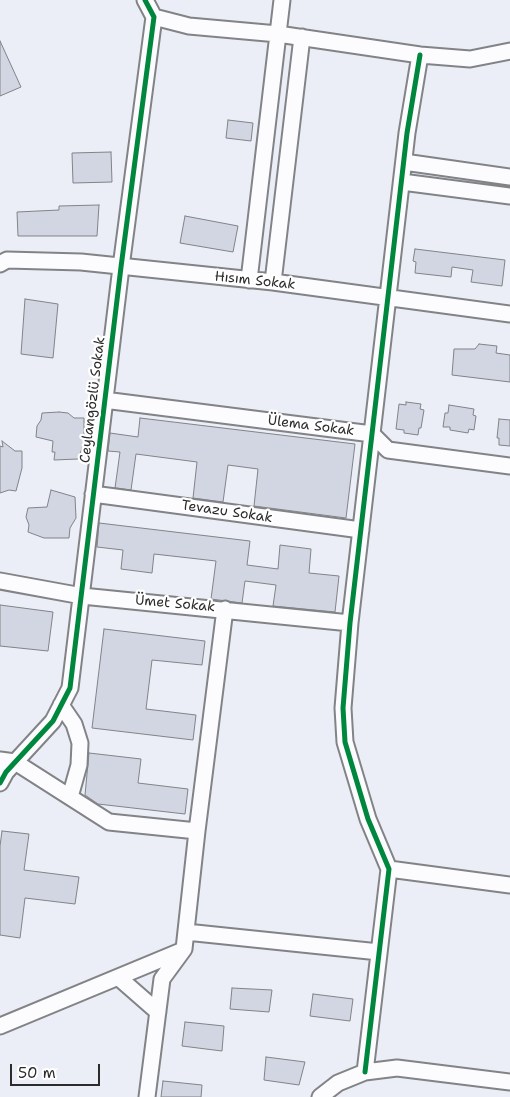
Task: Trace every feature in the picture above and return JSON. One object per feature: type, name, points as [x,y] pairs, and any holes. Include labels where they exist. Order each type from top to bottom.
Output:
[{"type":"street","points":[[145,0],[154,17],[190,26],[278,34],[420,55],[470,59],[510,51]]},
{"type":"street","points":[[249,280],[282,0]]},
{"type":"street","name":"Ceylangözlü Sokak","points":[[0,782],[15,762],[53,721],[70,688],[104,400],[154,17]]},
{"type":"street","points":[[274,282],[302,37]]},
{"type":"street","points":[[365,1072],[389,869],[368,819],[345,742],[343,708],[350,623],[388,297],[404,162],[420,55]]},
{"type":"street","points":[[404,162],[510,177]]},
{"type":"street","points":[[402,182],[510,196]]},
{"type":"street","name":"Hısım Sokak","points":[[0,264],[7,260],[121,267],[274,282],[510,314]]},
{"type":"street","name":"Ülema Sokak","points":[[104,400],[372,434],[388,450],[510,466]]},
{"type":"street","name":"Tevazu Sokak","points":[[93,494],[361,530]]},
{"type":"street","name":"Ümet Sokak","points":[[0,581],[82,596],[350,623]]},
{"type":"street","points":[[147,1097],[162,979],[184,949],[225,609]]},
{"type":"street","points":[[61,705],[74,724],[80,743],[79,764],[70,797]]},
{"type":"street","points":[[0,760],[15,762],[109,822],[197,831]]},
{"type":"street","points":[[389,869],[510,885]]},
{"type":"street","points":[[186,932],[379,952]]},
{"type":"street","points":[[0,1026],[184,949]]},
{"type":"street","points":[[118,977],[158,1012]]},
{"type":"street","points":[[320,1097],[338,1083],[365,1072],[398,1068],[510,1082]]},
{"type":"building","points":[[0,41],[21,87],[0,96]]},
{"type":"building","points":[[228,120],[253,123],[251,141],[226,138]]},
{"type":"building","points":[[111,152],[112,182],[73,183],[72,153]]},
{"type":"building","points":[[99,205],[97,236],[18,236],[17,212],[59,210],[59,206]]},
{"type":"building","points":[[185,216],[238,226],[233,252],[180,243]]},
{"type":"building","points":[[415,249],[505,260],[502,286],[471,282],[473,270],[452,267],[451,277],[415,273],[416,262],[413,261]]},
{"type":"building","points":[[25,299],[58,304],[53,358],[21,354]]},
{"type":"building","points":[[479,344],[497,346],[496,353],[510,355],[510,382],[452,375],[454,349],[475,349]]},
{"type":"building","points":[[406,402],[421,404],[420,409],[424,410],[418,435],[404,433],[404,430],[396,429],[399,404],[406,405]]},
{"type":"building","points":[[449,405],[474,409],[473,415],[476,416],[474,430],[469,429],[468,433],[450,430],[450,427],[443,427],[445,413],[448,413]]},
{"type":"building","points":[[42,413],[68,413],[74,418],[84,418],[84,443],[78,459],[54,460],[55,452],[52,452],[53,441],[36,437],[37,426],[41,420]]},
{"type":"building","points":[[140,418],[355,444],[346,518],[254,506],[258,469],[228,465],[223,502],[193,498],[197,462],[136,454],[131,490],[115,488],[120,452],[108,451],[110,433],[138,437]]},
{"type":"building","points":[[499,419],[510,420],[510,446],[499,445],[499,438],[497,438]]},
{"type":"building","points":[[2,441],[15,451],[22,451],[22,468],[16,491],[9,490],[0,493],[0,446],[3,447]]},
{"type":"building","points":[[51,490],[75,497],[76,518],[70,528],[69,538],[44,538],[28,532],[29,525],[26,517],[28,508],[47,507]]},
{"type":"building","points":[[99,523],[250,541],[247,565],[278,569],[280,545],[311,549],[309,573],[339,576],[335,612],[273,606],[276,585],[245,581],[242,603],[211,599],[216,561],[154,554],[152,573],[121,569],[123,550],[97,547]]},
{"type":"building","points":[[0,605],[53,612],[48,651],[0,646]]},
{"type":"building","points":[[104,629],[205,641],[202,665],[152,660],[146,709],[196,715],[193,740],[92,728]]},
{"type":"building","points":[[89,753],[141,759],[138,783],[188,789],[185,814],[98,804],[85,795]]},
{"type":"building","points":[[2,831],[29,834],[24,870],[79,877],[75,904],[25,898],[20,938],[0,935],[0,846]]},
{"type":"building","points":[[232,988],[272,990],[269,1012],[230,1009]]},
{"type":"building","points":[[313,994],[353,999],[350,1021],[310,1016]]},
{"type":"building","points":[[185,1022],[224,1026],[222,1051],[182,1046]]},
{"type":"building","points":[[266,1057],[305,1062],[299,1085],[264,1080]]},
{"type":"building","points":[[163,1081],[202,1085],[201,1097],[161,1097]]},
{"type":"cycle path","points":[[0,783],[6,772],[53,721],[70,688],[121,267],[154,17],[145,0]]},
{"type":"cycle path","points":[[365,1072],[389,869],[368,819],[345,742],[343,708],[350,623],[407,133],[420,55]]}]
